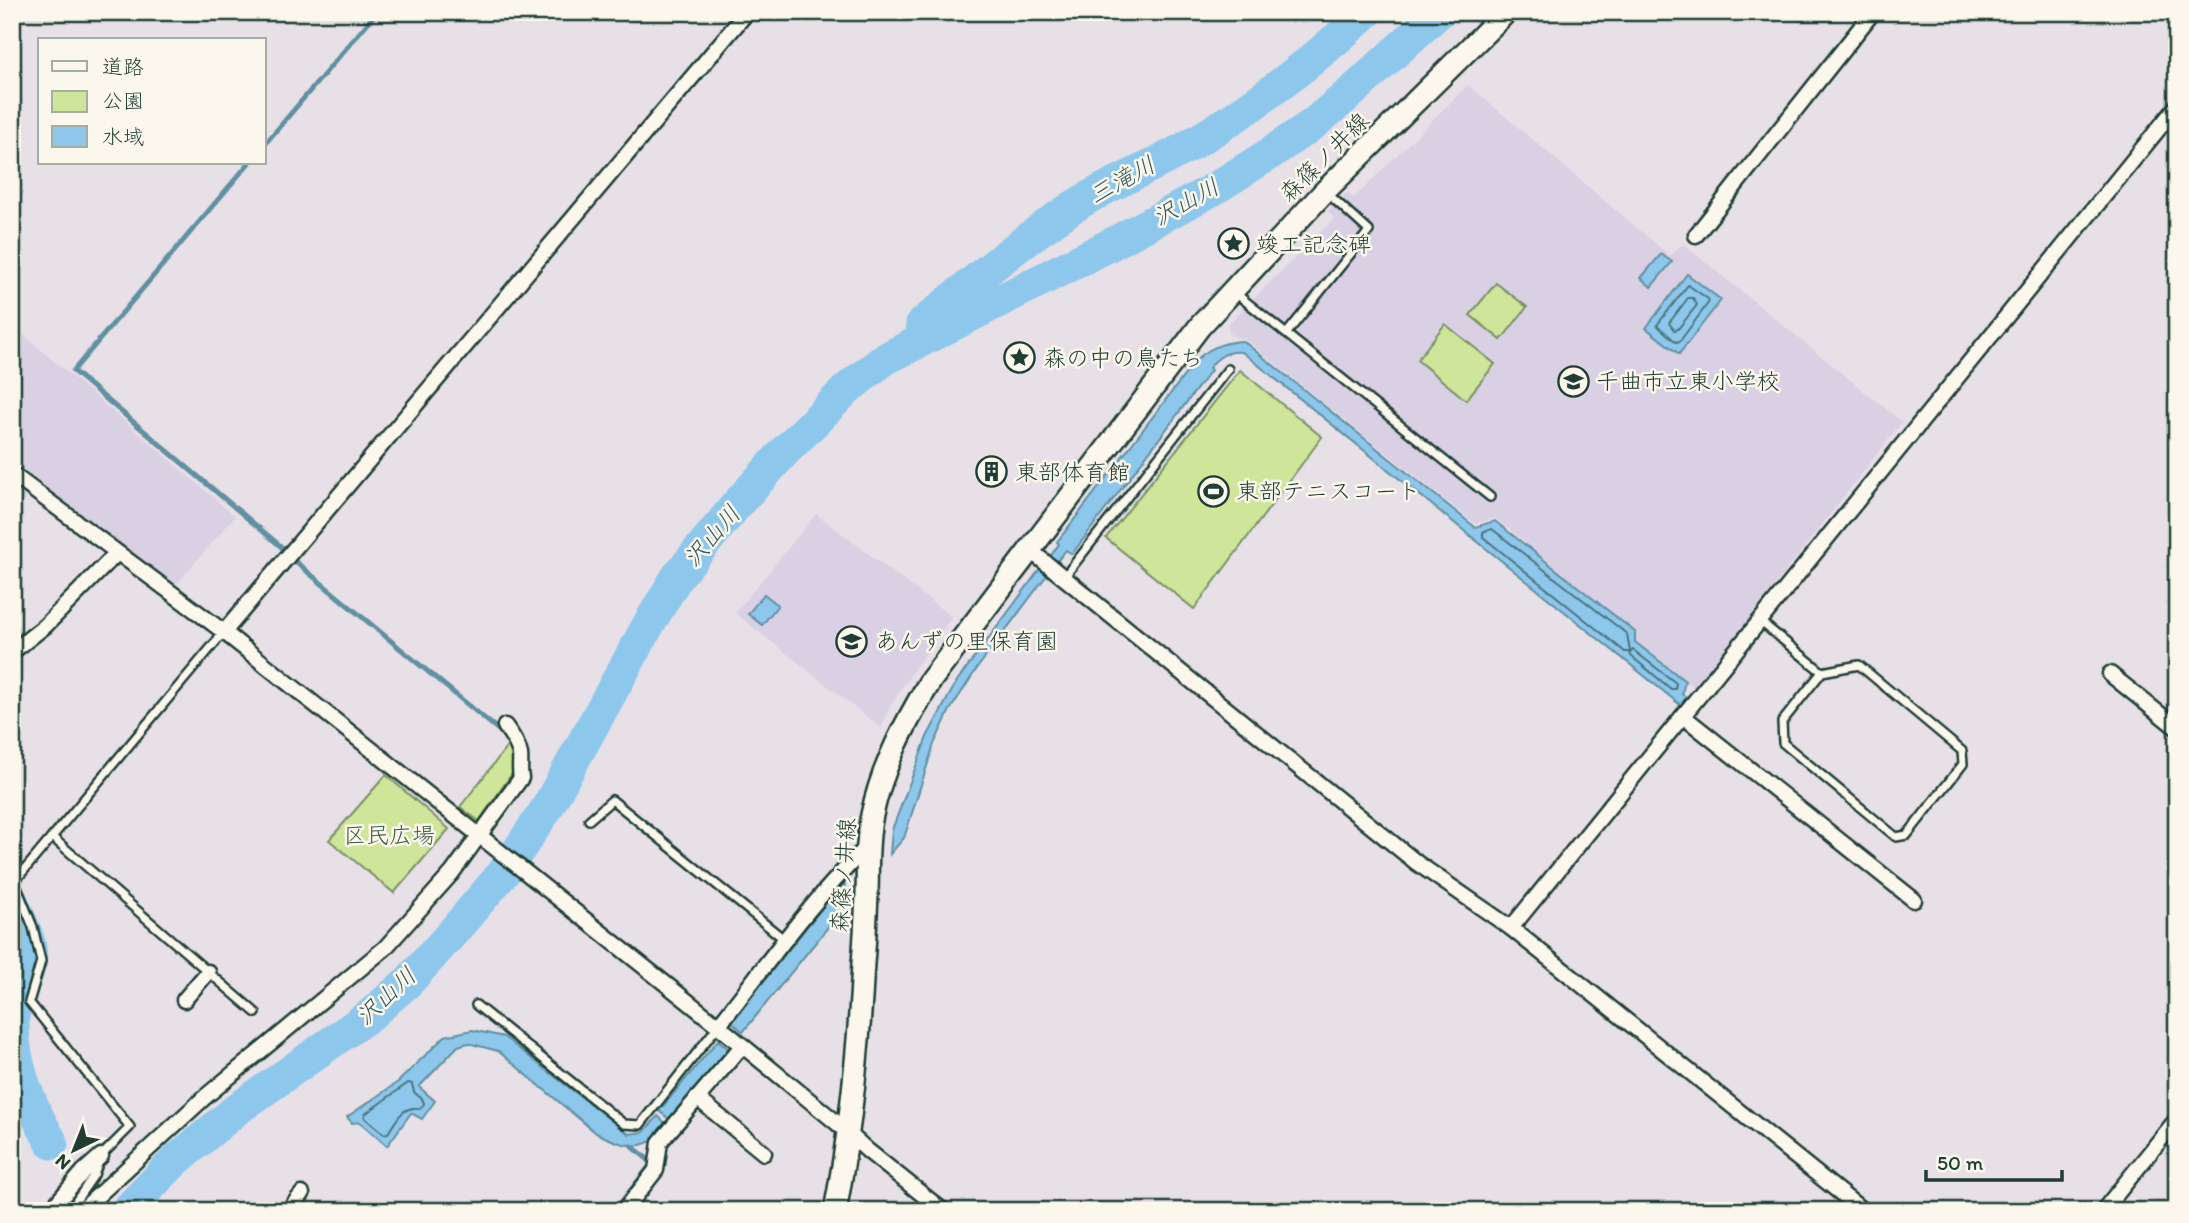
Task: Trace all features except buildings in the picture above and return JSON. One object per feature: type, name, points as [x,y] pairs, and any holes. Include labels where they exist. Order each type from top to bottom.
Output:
[{"type":"main road","name":"森篠ノ井線","points":[[835,1211],[849,1135],[862,981],[867,847],[872,813],[895,744],[911,715],[931,680],[1200,326],[1325,191],[1506,12]]},
{"type":"street","points":[[225,632],[747,12]]},
{"type":"street","points":[[1696,236],[1873,12]]},
{"type":"street","points":[[1511,928],[2177,106]]},
{"type":"street","points":[[12,474],[225,632],[719,1027],[943,1211]]},
{"type":"street","points":[[1031,551],[1417,863],[1511,928],[1863,1211]]},
{"type":"street","points":[[12,652],[45,626],[117,553]]},
{"type":"street","points":[[2109,674],[2177,728]]},
{"type":"street","points":[[1683,716],[1914,900]]},
{"type":"street","points":[[81,1211],[205,1097],[385,948],[452,873],[481,838],[521,778],[520,755],[505,726]]},
{"type":"street","points":[[719,1027],[785,941],[852,860],[867,847]]},
{"type":"street","points":[[184,1000],[208,972]]},
{"type":"street","points":[[624,1211],[656,1170],[660,1142],[741,1045]]},
{"type":"street","points":[[697,1098],[764,1153]]},
{"type":"street","points":[[2103,1211],[2177,1118]]},
{"type":"street","points":[[50,1211],[83,1171],[101,1156]]},
{"type":"street","points":[[288,1211],[302,1194]]},
{"type":"street","points":[[12,1201],[18,1211]]},
{"type":"lane","points":[[1287,332],[1369,232],[1325,191]]},
{"type":"lane","points":[[1233,291],[1490,497]]},
{"type":"lane","points":[[1063,577],[1228,369]]},
{"type":"lane","points":[[1761,622],[1822,672]]},
{"type":"lane","points":[[69,1211],[94,1175],[101,1156],[130,1127],[29,1002],[41,961],[36,938],[14,877],[52,837],[225,632]]},
{"type":"lane","points":[[1858,665],[1962,751],[1963,764],[1907,835],[1896,837],[1783,743],[1782,722],[1822,672],[1858,665]]},
{"type":"lane","points":[[589,820],[612,800],[785,941]]},
{"type":"lane","points":[[52,837],[256,1013]]},
{"type":"lane","points":[[476,1005],[624,1124],[640,1125],[719,1027]]},
{"type":"shaded area","name":"千曲市立東小学校","points":[[1468,85],[1670,256],[1683,244],[1902,422],[1695,688],[1635,641],[1636,632],[1495,518],[1475,524],[1244,339],[1230,335],[1228,324],[1334,219],[1328,211],[1347,193],[1354,198]]},
{"type":"shaded area","points":[[12,325],[235,516],[176,585],[12,462]]},
{"type":"shaded area","points":[[12,484],[27,496],[12,515]]},
{"type":"shaded area","name":"あんずの里保育園","points":[[816,514],[952,617],[891,705],[881,728],[735,613]]},
{"type":"green space","points":[[1496,283],[1527,307],[1501,340],[1470,315]]},
{"type":"green space","points":[[1445,324],[1495,364],[1466,400],[1417,360]]},
{"type":"green space","name":"東部テニスコート","points":[[1240,370],[1322,437],[1194,609],[1106,538]]},
{"type":"green space","points":[[510,743],[516,763],[513,772],[479,821],[460,807]]},
{"type":"green space","name":"区民広場","points":[[386,775],[449,829],[394,893],[329,840]]},
{"type":"water","points":[[1661,254],[1672,262],[1651,287],[1641,278]]},
{"type":"water","points":[[1687,274],[1721,300],[1679,354],[1646,328]]},
{"type":"water","points":[[1243,341],[1475,527],[1495,521],[1635,632],[1635,642],[1685,681],[1682,694],[1689,699],[1683,707],[1242,352],[1228,353],[1212,364],[1209,368],[1211,370],[1072,554],[1066,550],[1056,563],[1049,558],[1059,544],[1057,542],[1197,359],[1218,346]]},
{"type":"water","points":[[1040,569],[1047,575],[978,667],[950,710],[934,744],[904,838],[890,854],[892,830],[927,737],[957,681]]},
{"type":"water","points":[[764,594],[778,605],[762,625],[748,614]]},
{"type":"water","points":[[845,879],[844,899],[836,910],[837,916],[743,1032],[731,1021]]},
{"type":"water","points":[[472,1030],[504,1037],[629,1134],[644,1132],[658,1116],[670,1128],[642,1145],[626,1145],[607,1138],[596,1133],[498,1051],[468,1043],[458,1046],[419,1087],[435,1101],[422,1119],[411,1113],[387,1146],[360,1122],[352,1123],[347,1117],[398,1082],[445,1036]]},
{"type":"water","points":[[718,1040],[731,1051],[673,1122],[659,1111]]},
{"type":"waterway","points":[[266,143],[377,12]]},
{"type":"waterway","name":"三滝川","points":[[922,324],[1013,250],[1070,209],[1097,192],[1183,149],[1256,103],[1324,50],[1367,12]]},
{"type":"waterway","name":"沢山川","points":[[126,1211],[175,1161],[236,1110],[370,1015],[409,981],[453,932],[504,872],[547,808],[677,577],[738,503],[848,388],[885,359],[1102,249],[1214,189],[1268,155],[1313,124],[1354,90],[1439,12]]},
{"type":"waterway","points":[[248,164],[73,371],[284,549]]},
{"type":"waterway","points":[[297,563],[502,733]]},
{"type":"waterway","points":[[12,901],[28,939],[31,955],[17,998],[13,1036],[24,1084],[52,1143]]},
{"type":"waterway","points":[[614,1211],[652,1163],[632,1146]]},
{"type":"place","name":"竣工記念碑","points":[[1233,244]]},
{"type":"place","name":"森の中の鳥たち","points":[[1020,358]]},
{"type":"place","name":"千曲市立東小学校","points":[[1573,381]]},
{"type":"place","name":"東部体育館","points":[[992,472]]},
{"type":"place","name":"東部テニスコート","points":[[1213,491]]},
{"type":"place","name":"あんずの里保育園","points":[[852,641]]}]
